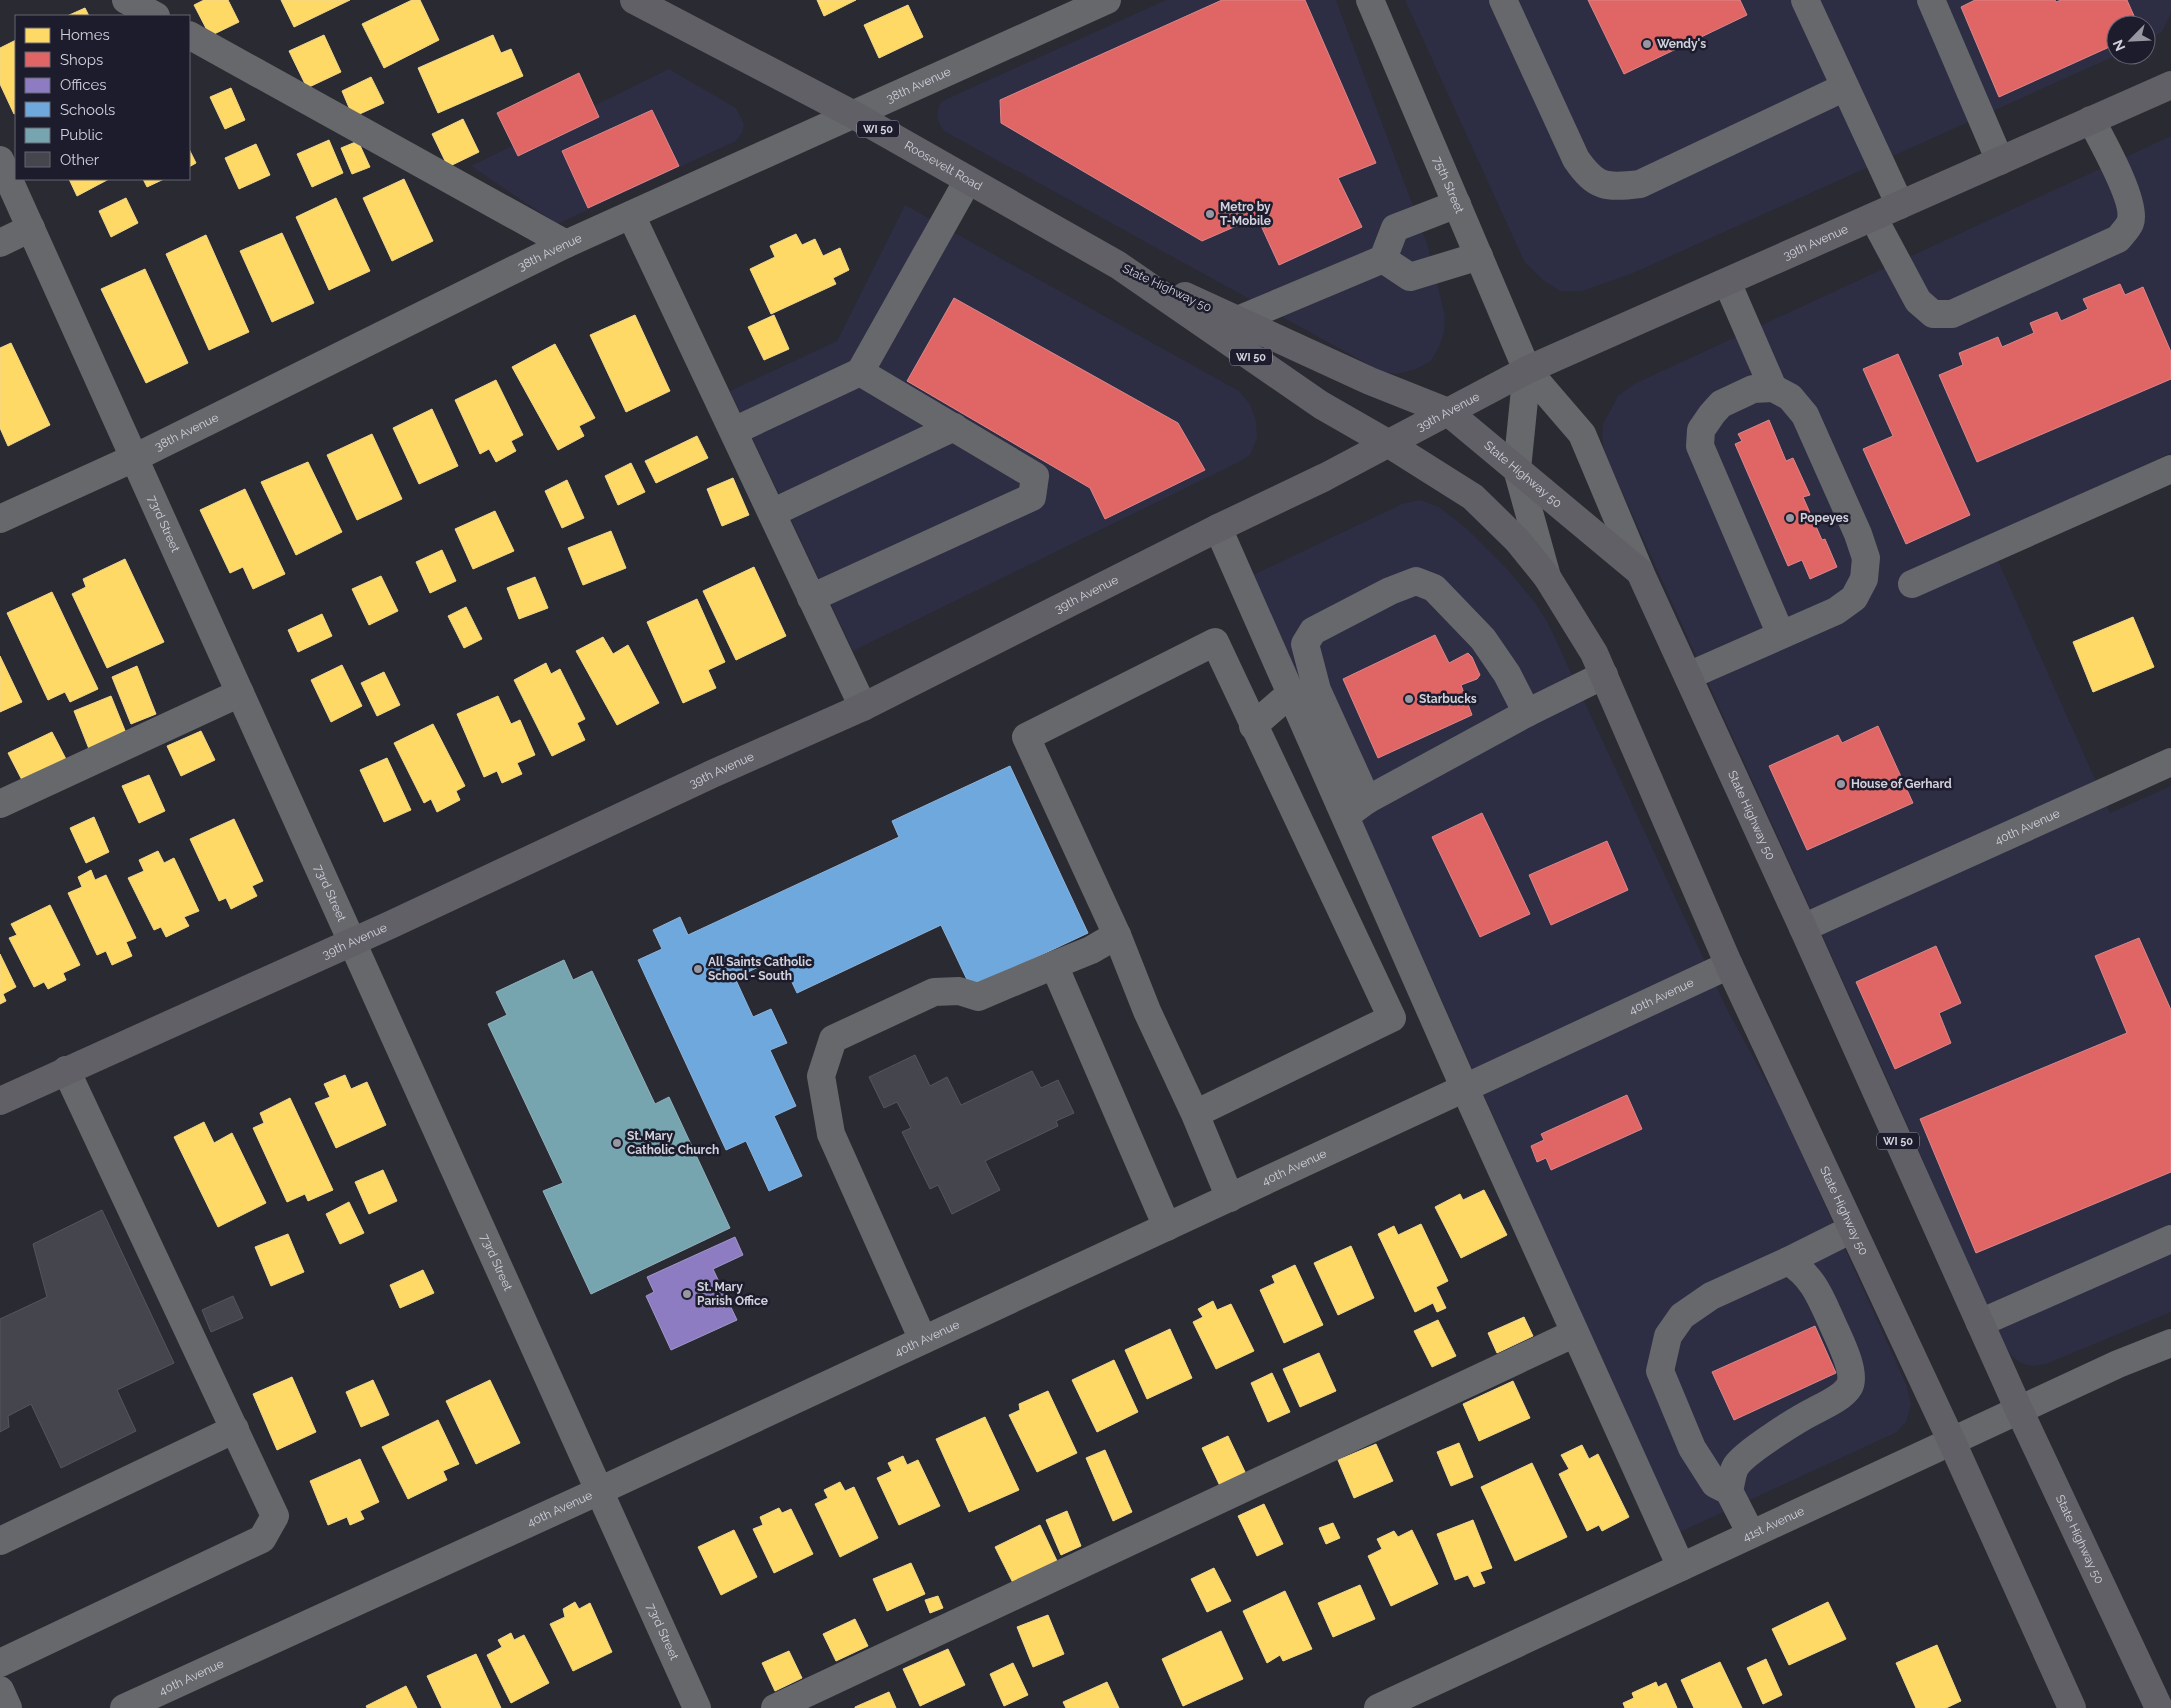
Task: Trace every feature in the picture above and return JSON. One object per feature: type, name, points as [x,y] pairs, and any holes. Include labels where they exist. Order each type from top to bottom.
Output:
[{"type":"main road","name":"Roosevelt Road","points":[[634,0],[854,115],[1118,265]]},
{"type":"main road","name":"39th Avenue","points":[[0,1101],[352,942],[712,774],[863,707],[1218,528],[1325,477],[1527,370],[2171,85]]},
{"type":"main road","name":"State Highway 50","points":[[1118,265],[1370,381],[1448,412],[1640,572],[1803,928],[2019,1410],[2159,1708]]},
{"type":"main road","name":"State Highway 50","points":[[1118,265],[1321,405],[1389,444],[1472,497],[1517,540],[1547,577],[1594,653],[1729,966],[1952,1442],[2072,1708]]},
{"type":"street","points":[[126,0],[154,15]]},
{"type":"street","name":"75th Street","points":[[1370,0],[1527,370],[1582,434],[1640,572]]},
{"type":"street","points":[[1503,0],[1576,159],[1588,177],[1611,187],[1640,184],[1845,87]]},
{"type":"street","points":[[1804,0],[1900,205]]},
{"type":"street","points":[[1931,0],[2000,161]]},
{"type":"street","name":"38th Avenue","points":[[0,519],[134,458],[566,244],[854,115],[1093,3]]},
{"type":"street","points":[[190,36],[566,244]]},
{"type":"street","points":[[1873,217],[1918,301],[1934,314],[1952,314],[1961,310],[2118,239],[2131,222],[2129,202],[2109,154],[2091,120]]},
{"type":"street","name":"73rd Street","points":[[0,160],[696,1708]]},
{"type":"street","points":[[734,431],[860,372],[968,180]]},
{"type":"street","points":[[1238,320],[1384,260],[1395,228],[1456,204]]},
{"type":"street","points":[[631,215],[863,707]]},
{"type":"street","points":[[0,243],[31,228]]},
{"type":"street","points":[[1384,260],[1410,277],[1479,256]]},
{"type":"street","points":[[1727,282],[1773,388]]},
{"type":"street","name":"75th Street","points":[[1527,370],[1517,469],[1547,577]]},
{"type":"street","points":[[811,598],[1032,497],[1035,476],[860,372]]},
{"type":"street","points":[[1688,676],[1836,612],[1854,598],[1864,579],[1866,558],[1858,534],[1805,415],[1790,397],[1773,388],[1753,390],[1721,404],[1701,430],[1700,446],[1781,635]]},
{"type":"street","points":[[772,514],[954,427]]},
{"type":"street","points":[[1912,584],[2171,469]]},
{"type":"street","points":[[1218,528],[1465,1088],[1681,1567]]},
{"type":"street","points":[[1276,658],[1305,644],[1313,630],[1390,591],[1416,581],[1434,588],[1483,638],[1507,674],[1527,713]]},
{"type":"street","points":[[1195,1114],[1392,1018],[1215,642],[1026,737],[1117,935],[1147,1011],[1195,1114],[1230,1198]]},
{"type":"street","points":[[1305,644],[1317,690],[1367,800]]},
{"type":"street","points":[[1345,816],[1367,800],[1527,713],[1604,675]]},
{"type":"street","points":[[1253,726],[1291,692]]},
{"type":"street","points":[[0,804],[240,693]]},
{"type":"street","name":"40th Avenue","points":[[1803,928],[2171,762]]},
{"type":"street","points":[[923,1340],[831,1134],[821,1076],[833,1039],[934,992],[958,992],[978,997],[1091,950],[1117,935]]},
{"type":"street","points":[[1374,981],[1410,963]]},
{"type":"street","points":[[1054,965],[1167,1227]]},
{"type":"street","name":"40th Avenue","points":[[124,1708],[599,1491],[1729,966]]},
{"type":"street","points":[[0,1663],[262,1539],[275,1516],[66,1070]]},
{"type":"street","points":[[1752,1534],[1729,1491],[1715,1484],[1692,1448],[1660,1371],[1668,1336],[1682,1316],[1711,1296],[1852,1229]]},
{"type":"street","points":[[1980,1323],[2168,1247]]},
{"type":"street","points":[[1729,1491],[1736,1466],[1745,1457],[1796,1420],[1834,1400],[1849,1387],[1851,1373],[1817,1290],[1802,1270],[1788,1261]]},
{"type":"street","points":[[775,1708],[1575,1333]]},
{"type":"street","name":"41st Avenue","points":[[1378,1708],[2118,1364],[2165,1348]]},
{"type":"street","points":[[0,1541],[234,1429]]},
{"type":"street","points":[[0,1690],[8,1708]]},
{"type":"shaded area","points":[[1166,0],[1336,0],[1428,246],[1445,316],[1444,332],[1439,347],[1431,361],[1416,369],[1397,374],[1382,372],[944,131],[940,125],[937,116],[941,102]]},
{"type":"shaded area","points":[[1405,0],[2171,0],[2171,13],[2162,32],[2156,36],[2156,15],[2106,15],[2106,60],[1631,274],[1582,291],[1560,291],[1543,280],[1524,261]]},
{"type":"shaded area","points":[[669,69],[736,108],[744,124],[742,133],[736,141],[557,224],[471,166]]},
{"type":"shaded area","points":[[2171,136],[2171,453],[1988,538],[2110,813],[2171,786],[2171,1312],[2046,1364],[2033,1366],[2021,1363],[2004,1346],[1893,1092],[1604,452],[1603,424],[1618,396],[1634,384]]},
{"type":"shaded area","points":[[905,205],[1239,391],[1250,404],[1256,421],[1257,438],[1250,455],[1239,462],[853,651],[730,391],[837,341]]},
{"type":"shaded area","points":[[1420,500],[1439,507],[1466,528],[1506,568],[1534,601],[1548,623],[1727,1009],[1785,1116],[1906,1384],[1911,1405],[1906,1422],[1897,1432],[1678,1533],[1253,575],[1402,504]]},
{"type":"building: Homes","points":[[204,0],[228,0],[239,22],[210,36],[194,5]]},
{"type":"building: Homes","points":[[281,0],[350,0],[294,27]]},
{"type":"building: Homes","points":[[412,0],[420,0],[439,40],[384,68],[362,24]]},
{"type":"building: Homes","points":[[817,0],[856,0],[824,16]]},
{"type":"building: Homes","points":[[908,5],[923,37],[879,58],[864,25]]},
{"type":"building: Homes","points":[[85,8],[88,15],[69,15]]},
{"type":"building: Homes","points":[[324,35],[341,72],[307,88],[289,51]]},
{"type":"building: Homes","points":[[493,35],[501,53],[511,49],[523,76],[438,113],[418,68]]},
{"type":"building: Homes","points":[[15,40],[14,114],[0,84],[0,48]]},
{"type":"building: Homes","points":[[371,77],[384,103],[353,117],[342,91]]},
{"type":"building: Homes","points":[[231,88],[245,120],[225,129],[210,97]]},
{"type":"building: Homes","points":[[463,119],[479,152],[448,167],[432,134]]},
{"type":"building: Homes","points":[[329,140],[343,173],[312,187],[297,154]]},
{"type":"building: Homes","points":[[358,141],[370,167],[352,174],[341,148]]},
{"type":"building: Homes","points":[[256,144],[270,175],[239,189],[225,158]]},
{"type":"building: Homes","points":[[190,151],[196,163],[190,166]]},
{"type":"building: Homes","points":[[404,179],[433,241],[392,261],[363,198]]},
{"type":"building: Homes","points":[[69,180],[107,180],[77,196]]},
{"type":"building: Homes","points":[[144,180],[162,180],[147,187]]},
{"type":"building: Homes","points":[[126,198],[138,223],[111,237],[99,211]]},
{"type":"building: Homes","points":[[336,198],[370,271],[329,290],[296,217]]},
{"type":"building: Homes","points":[[282,233],[314,303],[272,322],[240,251]]},
{"type":"building: Homes","points":[[796,234],[802,245],[815,239],[823,256],[840,248],[849,270],[833,278],[836,284],[771,314],[750,269],[775,257],[770,246]]},
{"type":"building: Homes","points":[[206,235],[249,332],[209,350],[166,254]]},
{"type":"building: Homes","points":[[145,269],[188,363],[146,383],[101,289]]},
{"type":"building: Homes","points":[[635,315],[670,391],[626,412],[590,335]]},
{"type":"building: Homes","points":[[774,315],[789,349],[764,360],[748,327]]},
{"type":"building: Homes","points":[[11,343],[50,425],[8,446],[0,428],[0,348]]},
{"type":"building: Homes","points":[[555,344],[595,418],[579,426],[584,436],[558,450],[512,367]]},
{"type":"building: Homes","points":[[496,380],[523,435],[511,441],[516,451],[496,462],[489,449],[480,454],[455,400]]},
{"type":"building: Homes","points":[[432,409],[458,466],[419,484],[393,428]]},
{"type":"building: Homes","points":[[372,434],[402,499],[357,520],[327,455]]},
{"type":"building: Homes","points":[[697,436],[708,458],[656,483],[645,461]]},
{"type":"building: Homes","points":[[308,462],[342,532],[296,555],[261,482]]},
{"type":"building: Homes","points":[[631,463],[645,492],[618,505],[605,476]]},
{"type":"building: Homes","points":[[733,478],[749,515],[722,526],[707,489]]},
{"type":"building: Homes","points":[[567,480],[584,518],[562,528],[545,491]]},
{"type":"building: Homes","points":[[245,489],[285,574],[253,589],[243,567],[230,573],[200,510]]},
{"type":"building: Homes","points":[[495,511],[514,551],[473,569],[455,529]]},
{"type":"building: Homes","points":[[611,531],[626,568],[583,585],[568,548]]},
{"type":"building: Homes","points":[[442,550],[456,581],[430,593],[416,562]]},
{"type":"building: Homes","points":[[125,559],[164,642],[107,668],[72,594],[86,587],[83,579]]},
{"type":"building: Homes","points":[[754,567],[786,636],[736,660],[703,591]]},
{"type":"building: Homes","points":[[381,576],[398,611],[369,625],[352,589]]},
{"type":"building: Homes","points":[[535,577],[548,608],[519,619],[507,588]]},
{"type":"building: Homes","points":[[52,592],[98,689],[70,702],[65,692],[48,700],[7,613]]},
{"type":"building: Homes","points":[[697,599],[725,662],[708,670],[716,688],[683,703],[647,622]]},
{"type":"building: Homes","points":[[466,607],[482,639],[464,648],[448,616]]},
{"type":"building: Homes","points":[[322,614],[332,636],[298,652],[288,630]]},
{"type":"building: Homes","points":[[2133,617],[2154,667],[2093,692],[2073,642]]},
{"type":"building: Homes","points":[[603,637],[613,654],[628,645],[659,703],[617,725],[576,651]]},
{"type":"building: Homes","points":[[0,656],[22,702],[0,712]]},
{"type":"building: Homes","points":[[546,663],[551,674],[560,669],[585,719],[577,723],[585,740],[552,756],[514,680]]},
{"type":"building: Homes","points":[[342,665],[362,706],[331,722],[311,680]]},
{"type":"building: Homes","points":[[137,666],[156,714],[131,724],[112,677]]},
{"type":"building: Homes","points":[[384,672],[400,705],[377,716],[361,683]]},
{"type":"building: Homes","points":[[111,696],[126,733],[89,749],[74,711]]},
{"type":"building: Homes","points":[[498,696],[511,724],[520,720],[535,755],[517,763],[522,774],[502,783],[497,771],[484,777],[457,714]]},
{"type":"building: Homes","points":[[433,724],[465,786],[456,791],[460,800],[437,812],[431,799],[424,803],[394,743]]},
{"type":"building: Homes","points":[[201,731],[215,760],[181,776],[167,746]]},
{"type":"building: Homes","points":[[52,732],[67,761],[23,782],[8,753]]},
{"type":"building: Homes","points":[[387,758],[411,810],[384,822],[360,770]]},
{"type":"building: Homes","points":[[149,775],[165,811],[139,823],[122,786]]},
{"type":"building: Homes","points":[[94,817],[109,852],[86,863],[70,828]]},
{"type":"building: Homes","points":[[234,819],[263,881],[252,886],[257,896],[231,909],[226,898],[219,901],[190,839]]},
{"type":"building: Homes","points":[[158,851],[164,863],[174,858],[199,911],[184,917],[189,926],[166,937],[161,927],[154,930],[128,878],[144,871],[139,860]]},
{"type":"building: Homes","points":[[91,870],[95,880],[106,875],[136,938],[126,942],[132,956],[112,965],[106,951],[97,955],[68,893],[82,887],[78,877]]},
{"type":"building: Homes","points":[[50,905],[80,965],[63,973],[66,980],[48,989],[44,982],[34,987],[9,938],[17,935],[11,924]]},
{"type":"building: Homes","points":[[0,954],[16,987],[3,994],[6,1001],[0,1004]]},
{"type":"building: Homes","points":[[345,1075],[351,1089],[367,1082],[386,1125],[336,1148],[315,1103],[330,1097],[324,1084]]},
{"type":"building: Homes","points":[[290,1098],[333,1190],[308,1201],[305,1194],[287,1202],[253,1128],[264,1123],[260,1113]]},
{"type":"building: Homes","points":[[204,1122],[214,1143],[232,1133],[266,1203],[218,1227],[174,1137]]},
{"type":"building: Homes","points":[[383,1170],[397,1201],[369,1214],[355,1182]]},
{"type":"building: Homes","points":[[1484,1190],[1507,1235],[1461,1258],[1435,1207],[1460,1194],[1463,1200]]},
{"type":"building: Homes","points":[[349,1202],[364,1233],[340,1244],[326,1214]]},
{"type":"building: Homes","points":[[1421,1224],[1448,1281],[1436,1287],[1446,1308],[1437,1312],[1433,1303],[1415,1312],[1378,1234],[1394,1226],[1398,1235]]},
{"type":"building: Homes","points":[[288,1234],[304,1272],[271,1286],[255,1247]]},
{"type":"building: Homes","points":[[1351,1246],[1374,1298],[1338,1315],[1314,1263]]},
{"type":"building: Homes","points":[[1295,1265],[1323,1325],[1284,1343],[1260,1290],[1275,1283],[1272,1276]]},
{"type":"building: Homes","points":[[423,1270],[434,1293],[400,1308],[390,1285]]},
{"type":"building: Homes","points":[[1213,1301],[1217,1310],[1231,1304],[1254,1351],[1216,1369],[1193,1322],[1203,1317],[1198,1309]]},
{"type":"building: Homes","points":[[1524,1317],[1533,1336],[1497,1353],[1488,1333]]},
{"type":"building: Homes","points":[[1438,1320],[1456,1356],[1432,1367],[1414,1331]]},
{"type":"building: Homes","points":[[1170,1329],[1192,1378],[1147,1399],[1125,1350]]},
{"type":"building: Homes","points":[[1319,1353],[1336,1391],[1300,1407],[1283,1369]]},
{"type":"building: Homes","points":[[1114,1360],[1138,1412],[1097,1432],[1072,1380]]},
{"type":"building: Homes","points":[[1272,1373],[1290,1412],[1268,1422],[1251,1383]]},
{"type":"building: Homes","points":[[292,1377],[316,1432],[277,1450],[253,1394]]},
{"type":"building: Homes","points":[[373,1380],[389,1415],[361,1427],[346,1392]]},
{"type":"building: Homes","points":[[490,1380],[520,1443],[476,1464],[446,1401]]},
{"type":"building: Homes","points":[[1513,1381],[1530,1418],[1479,1441],[1463,1404]]},
{"type":"building: Homes","points":[[1048,1391],[1077,1453],[1037,1472],[1009,1415],[1020,1410],[1019,1404]]},
{"type":"building: Homes","points":[[985,1417],[1019,1490],[969,1512],[936,1439]]},
{"type":"building: Homes","points":[[438,1420],[459,1464],[443,1471],[447,1480],[408,1499],[382,1447]]},
{"type":"building: Homes","points":[[1228,1436],[1246,1474],[1220,1486],[1202,1448]]},
{"type":"building: Homes","points":[[1459,1443],[1473,1477],[1451,1486],[1437,1452]]},
{"type":"building: Homes","points":[[1376,1444],[1393,1481],[1354,1498],[1338,1460]]},
{"type":"building: Homes","points":[[1582,1445],[1589,1459],[1598,1454],[1629,1517],[1602,1531],[1599,1525],[1587,1531],[1559,1474],[1569,1469],[1561,1455]]},
{"type":"building: Homes","points":[[1105,1450],[1132,1512],[1113,1521],[1086,1458]]},
{"type":"building: Homes","points":[[903,1456],[907,1465],[918,1460],[940,1506],[899,1525],[877,1478],[892,1471],[888,1463]]},
{"type":"building: Homes","points":[[360,1459],[379,1502],[360,1511],[364,1519],[350,1525],[347,1517],[328,1525],[310,1481]]},
{"type":"building: Homes","points":[[1532,1463],[1567,1537],[1515,1561],[1481,1487]]},
{"type":"building: Homes","points":[[840,1482],[845,1491],[854,1487],[878,1538],[840,1557],[815,1504],[828,1498],[824,1490]]},
{"type":"building: Homes","points":[[1264,1504],[1283,1544],[1257,1556],[1238,1516]]},
{"type":"building: Homes","points":[[779,1508],[782,1513],[791,1509],[813,1554],[774,1573],[753,1529],[763,1525],[760,1517]]},
{"type":"building: Homes","points":[[1067,1511],[1081,1546],[1061,1555],[1046,1520]]},
{"type":"building: Homes","points":[[1473,1520],[1492,1568],[1480,1572],[1485,1583],[1474,1587],[1468,1575],[1455,1580],[1437,1534]]},
{"type":"building: Homes","points":[[1333,1523],[1340,1538],[1326,1544],[1319,1528]]},
{"type":"building: Homes","points":[[1040,1525],[1057,1561],[1013,1583],[995,1547]]},
{"type":"building: Homes","points":[[734,1530],[757,1577],[721,1595],[698,1547]]},
{"type":"building: Homes","points":[[1412,1530],[1438,1584],[1391,1606],[1368,1556],[1382,1549],[1377,1539],[1394,1531],[1398,1537]]},
{"type":"building: Homes","points":[[911,1563],[925,1594],[887,1611],[873,1579]]},
{"type":"building: Homes","points":[[1214,1568],[1231,1601],[1207,1612],[1191,1579]]},
{"type":"building: Homes","points":[[1360,1585],[1375,1619],[1333,1637],[1318,1603]]},
{"type":"building: Homes","points":[[1285,1591],[1312,1649],[1283,1661],[1280,1655],[1267,1663],[1243,1611]]},
{"type":"building: Homes","points":[[938,1596],[943,1608],[930,1613],[925,1600]]},
{"type":"building: Homes","points":[[575,1602],[579,1609],[590,1603],[612,1652],[573,1671],[550,1624],[565,1617],[563,1609]]},
{"type":"building: Homes","points":[[1828,1602],[1846,1639],[1789,1665],[1772,1629]]},
{"type":"building: Homes","points":[[1048,1615],[1064,1654],[1033,1667],[1017,1627]]},
{"type":"building: Homes","points":[[855,1619],[868,1646],[836,1661],[823,1634]]},
{"type":"building: Homes","points":[[1221,1631],[1243,1679],[1183,1706],[1162,1659]]},
{"type":"building: Homes","points":[[511,1633],[514,1640],[524,1635],[549,1683],[511,1703],[487,1655],[502,1647],[498,1640]]},
{"type":"building: Homes","points":[[1937,1645],[1961,1701],[1946,1708],[1916,1708],[1896,1663]]},
{"type":"building: Homes","points":[[948,1649],[965,1685],[920,1706],[903,1669]]},
{"type":"building: Homes","points":[[789,1651],[802,1678],[775,1691],[762,1663]]},
{"type":"building: Homes","points":[[476,1654],[501,1708],[442,1708],[427,1676]]},
{"type":"building: Homes","points":[[1766,1659],[1782,1695],[1763,1704],[1747,1668]]},
{"type":"building: Homes","points":[[1720,1662],[1742,1708],[1694,1708],[1681,1680]]},
{"type":"building: Homes","points":[[1013,1663],[1028,1695],[1004,1706],[990,1674]]},
{"type":"building: Homes","points":[[1107,1682],[1119,1708],[1066,1708],[1063,1702]]},
{"type":"building: Homes","points":[[1656,1682],[1658,1687],[1666,1683],[1677,1708],[1625,1708],[1623,1703],[1634,1698],[1632,1693]]},
{"type":"building: Homes","points":[[406,1686],[417,1708],[367,1708],[366,1706]]},
{"type":"building: Homes","points":[[889,1692],[896,1708],[855,1708],[855,1707]]},
{"type":"building: Shops","points":[[1222,0],[1305,0],[1376,163],[1338,178],[1362,227],[1279,265],[1257,217],[1202,241],[1001,123],[1000,100]]},
{"type":"building: Shops","name":"Wendy's","points":[[1588,0],[1740,0],[1747,15],[1624,74]]},
{"type":"building: Shops","points":[[1975,0],[2055,0],[2056,2],[2061,0],[2127,0],[2134,15],[2106,15],[2106,49],[1999,97],[1961,7]]},
{"type":"building: Shops","points":[[579,73],[599,117],[518,156],[497,113]]},
{"type":"building: Shops","points":[[652,110],[679,166],[588,208],[562,151]]},
{"type":"building: Shops","points":[[2120,284],[2125,295],[2143,287],[2171,352],[2171,379],[1977,462],[1939,375],[1963,365],[1959,353],[1998,337],[2002,347],[2034,333],[2030,323],[2057,312],[2061,321],[2088,309],[2083,299]]},
{"type":"building: Shops","points":[[954,298],[1178,423],[1205,470],[1105,519],[1090,488],[907,381]]},
{"type":"building: Shops","points":[[1898,354],[1970,515],[1906,544],[1863,449],[1893,436],[1863,369]]},
{"type":"building: Shops","name":"Popeyes","points":[[1769,420],[1786,461],[1793,458],[1810,495],[1803,497],[1822,540],[1825,539],[1837,567],[1810,579],[1802,560],[1788,566],[1735,444],[1742,441],[1738,434]]},
{"type":"building: Shops","name":"Starbucks","points":[[1435,635],[1449,663],[1468,653],[1472,657],[1480,675],[1477,679],[1461,685],[1472,715],[1378,758],[1343,679]]},
{"type":"building: Shops","name":"House of Gerhard","points":[[1878,726],[1913,803],[1807,850],[1769,766],[1838,735],[1842,743]]},
{"type":"building: Shops","points":[[1482,813],[1530,914],[1480,937],[1432,837]]},
{"type":"building: Shops","points":[[1607,841],[1628,890],[1551,925],[1529,875]]},
{"type":"building: Shops","points":[[2139,938],[2171,1010],[2171,1172],[1976,1253],[1920,1119],[2127,1033],[2095,956]]},
{"type":"building: Shops","points":[[1936,946],[1961,1003],[1939,1013],[1951,1043],[1895,1069],[1856,982]]},
{"type":"building: Shops","points":[[1627,1095],[1642,1129],[1551,1170],[1546,1158],[1537,1162],[1531,1146],[1544,1140],[1541,1134]]},
{"type":"building: Shops","points":[[1815,1326],[1836,1373],[1734,1420],[1712,1372]]},
{"type":"building: Offices","name":"St. Mary Parish Office","points":[[735,1237],[743,1255],[713,1269],[737,1320],[671,1350],[646,1296],[654,1292],[647,1277]]},
{"type":"building: Schools","name":"All Saints Catholic School - South","points":[[1010,766],[1088,933],[971,988],[941,925],[797,993],[780,957],[735,978],[753,1017],[771,1009],[787,1043],[770,1050],[796,1106],[774,1116],[802,1176],[769,1191],[746,1141],[726,1150],[638,960],[662,949],[653,930],[680,917],[688,935],[899,837],[892,821]]},
{"type":"building: Public","name":"St. Mary Catholic Church","points":[[564,960],[573,980],[592,971],[655,1104],[669,1097],[730,1228],[591,1294],[543,1191],[563,1183],[488,1024],[507,1015],[496,992]]},
{"type":"building: Other","points":[[915,1055],[930,1086],[947,1077],[961,1105],[1032,1071],[1041,1088],[1058,1080],[1074,1113],[1056,1121],[1058,1126],[985,1161],[1000,1190],[952,1214],[938,1185],[930,1189],[902,1132],[911,1128],[897,1102],[884,1108],[869,1077]]},
{"type":"building: Other","points":[[102,1210],[174,1363],[117,1390],[136,1431],[61,1468],[31,1404],[8,1416],[9,1427],[0,1432],[0,1319],[47,1297],[33,1244]]},
{"type":"building: Other","points":[[233,1296],[243,1318],[211,1332],[202,1310]]},
{"type":"place","name":"Wendy's","points":[[1647,44]]},
{"type":"place","name":"Metro by T-Mobile","points":[[1210,214]]},
{"type":"place","name":"Popeyes","points":[[1790,518]]},
{"type":"place","name":"Starbucks","points":[[1409,699]]},
{"type":"place","name":"House of Gerhard","points":[[1841,784]]},
{"type":"place","name":"All Saints Catholic School - South","points":[[698,969]]},
{"type":"place","name":"St. Mary Catholic Church","points":[[617,1143]]},
{"type":"place","name":"St. Mary Parish Office","points":[[687,1294]]}]
